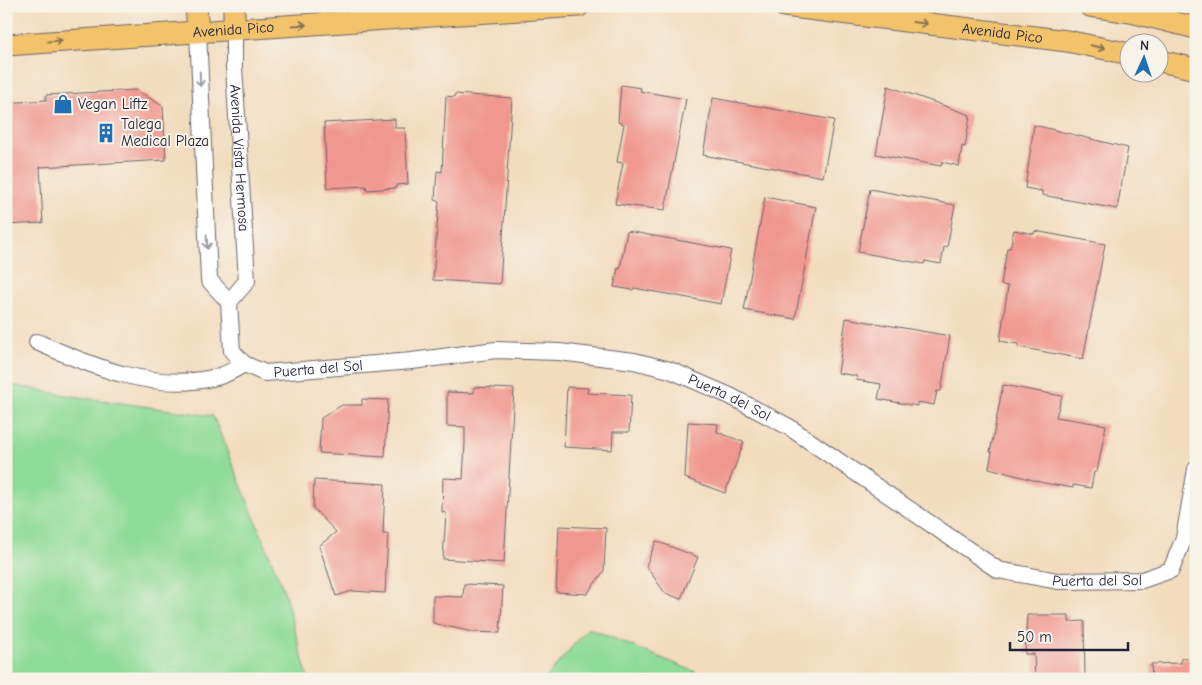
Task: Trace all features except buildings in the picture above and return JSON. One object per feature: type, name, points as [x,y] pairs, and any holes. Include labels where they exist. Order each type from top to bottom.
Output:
[{"type":"main road","points":[[196,6],[198,31]]},
{"type":"main road","name":"Avenida Vista Hermosa","points":[[234,6],[234,28]]},
{"type":"main road","name":"Avenida Pico","points":[[6,45],[234,28],[435,18],[579,6]]},
{"type":"main road","name":"Avenida Pico","points":[[784,6],[1067,40],[1120,52]]},
{"type":"main road","points":[[1090,6],[1131,12],[1196,28]]},
{"type":"main road","points":[[1170,63],[1196,69]]},
{"type":"street","name":"Avenida Vista Hermosa","points":[[229,302],[247,281],[234,67],[234,28]]},
{"type":"street","points":[[37,342],[82,362],[148,380],[187,382],[213,378],[244,364],[232,351],[229,302],[209,280],[198,31]]},
{"type":"street","name":"Puerta del Sol","points":[[244,364],[265,373],[305,372],[412,362],[496,350],[559,352],[634,360],[670,370],[721,392],[789,427],[998,570],[1058,581],[1142,580],[1171,570],[1184,538],[1196,469]]},
{"type":"green space","points":[[6,384],[65,395],[213,416],[284,591],[308,679],[6,679]]},
{"type":"green space","points":[[588,628],[713,679],[545,679]]},
{"type":"place","name":"Vegan Liftz","points":[[63,104]]},
{"type":"place","name":"Talega Medical Plaza","points":[[106,133]]}]
